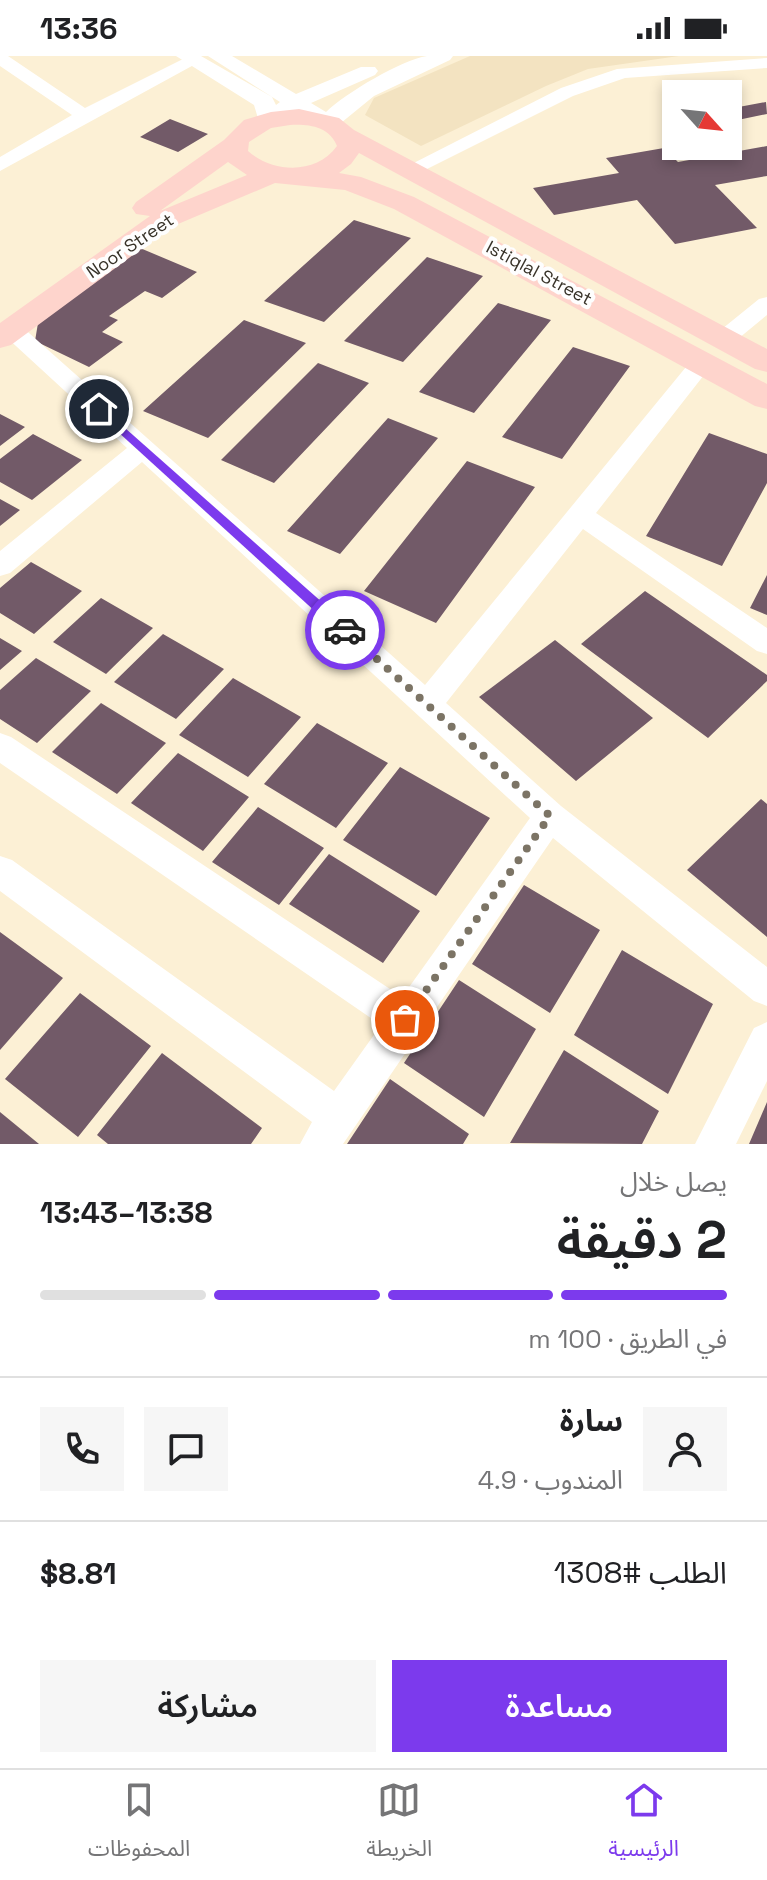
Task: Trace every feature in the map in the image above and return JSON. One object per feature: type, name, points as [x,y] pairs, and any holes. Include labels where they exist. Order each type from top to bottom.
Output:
[{"type":"main road","points":[[268,120],[299,117],[338,129]]},
{"type":"main road","name":"Noor Street","points":[[4,327],[234,145],[245,130],[268,120]]},
{"type":"main road","name":"Istiqlal Street","points":[[338,129],[408,171],[767,362]]},
{"type":"main road","name":"Noor Street","points":[[4,327],[161,221],[286,175],[335,164],[346,156],[350,146],[338,129]]},
{"type":"main road","points":[[234,145],[235,154],[242,163],[286,175]]},
{"type":"main road","name":"Istiqlal Street","points":[[286,175],[351,183],[404,203],[767,398]]},
{"type":"street","points":[[218,56],[297,101],[338,129],[343,106],[389,80],[443,56]]},
{"type":"street","points":[[0,165],[190,58],[264,102],[268,120],[297,101],[401,56]]},
{"type":"street","points":[[0,58],[84,115]]},
{"type":"street","points":[[408,171],[567,92],[623,73],[767,63]]},
{"type":"street","points":[[0,73],[46,89]]},
{"type":"street","points":[[725,338],[767,304]]},
{"type":"street","points":[[4,327],[143,448],[550,816],[767,989]]},
{"type":"street","points":[[427,705],[582,516],[703,361]]},
{"type":"street","points":[[0,566],[143,448]]},
{"type":"street","points":[[582,516],[767,643]]},
{"type":"street","points":[[0,746],[405,1020]]},
{"type":"street","points":[[0,871],[329,1131],[550,816]]},
{"type":"street","points":[[715,1144],[767,1041]]},
{"type":"shaded area","points":[[470,56],[679,56],[588,69],[421,146],[365,115],[374,98]]},
{"type":"building","points":[[766,102],[767,114],[742,119],[742,106]]},
{"type":"building","points":[[170,119],[208,134],[178,152],[140,137]]},
{"type":"building","points":[[767,146],[767,176],[715,185],[757,228],[675,244],[637,200],[554,215],[533,188],[619,173],[606,158],[662,148],[662,160],[742,160],[742,150]]},
{"type":"building","points":[[354,220],[411,238],[324,322],[264,301]]},
{"type":"building","points":[[140,248],[197,272],[162,298],[145,291],[109,316],[118,320],[102,332],[123,342],[89,367],[35,341],[39,317]]},
{"type":"building","points":[[427,257],[483,276],[403,362],[344,341]]},
{"type":"building","points":[[498,303],[551,320],[474,413],[419,392]]},
{"type":"building","points":[[244,320],[306,343],[208,438],[143,411]]},
{"type":"building","points":[[573,347],[630,366],[562,459],[502,437]]},
{"type":"building","points":[[318,363],[369,383],[274,483],[221,460]]},
{"type":"building","points":[[0,414],[25,427],[0,446]]},
{"type":"building","points":[[388,418],[438,438],[340,554],[287,531]]},
{"type":"building","points":[[709,433],[767,454],[767,483],[722,566],[646,536]]},
{"type":"building","points":[[33,434],[82,460],[32,500],[0,482],[0,459]]},
{"type":"building","points":[[467,461],[535,487],[436,623],[364,591]]},
{"type":"building","points":[[0,499],[20,510],[0,526]]},
{"type":"building","points":[[31,562],[82,591],[34,634],[0,613],[0,588]]},
{"type":"building","points":[[767,575],[767,615],[750,608]]},
{"type":"building","points":[[645,591],[767,675],[767,681],[708,738],[581,644]]},
{"type":"building","points":[[101,598],[153,628],[106,674],[53,642]]},
{"type":"building","points":[[163,634],[224,669],[176,719],[114,682]]},
{"type":"building","points":[[0,638],[22,651],[0,670]]},
{"type":"building","points":[[555,640],[653,718],[576,781],[479,697]]},
{"type":"building","points":[[36,658],[91,691],[37,743],[0,719],[0,690]]},
{"type":"building","points":[[233,678],[301,717],[248,777],[179,735]]},
{"type":"building","points":[[101,703],[166,743],[117,794],[52,752]]},
{"type":"building","points":[[317,723],[388,763],[336,828],[264,784]]},
{"type":"building","points":[[178,753],[249,797],[203,851],[131,803]]},
{"type":"building","points":[[400,767],[490,818],[436,896],[343,840]]},
{"type":"building","points":[[761,799],[767,804],[767,937],[687,870]]},
{"type":"building","points":[[258,807],[324,848],[279,905],[212,862]]},
{"type":"building","points":[[329,854],[420,911],[383,963],[289,904]]},
{"type":"building","points":[[524,885],[600,930],[550,1013],[472,964]]},
{"type":"building","points":[[0,932],[63,978],[0,1050]]},
{"type":"building","points":[[622,950],[713,1004],[668,1094],[574,1035]]},
{"type":"building","points":[[459,980],[536,1029],[484,1117],[404,1063]]},
{"type":"building","points":[[80,993],[151,1046],[78,1137],[5,1079]]},
{"type":"building","points":[[564,1050],[659,1111],[642,1144],[510,1143]]},
{"type":"building","points":[[162,1053],[262,1128],[251,1144],[108,1144],[97,1135]]},
{"type":"building","points":[[390,1079],[469,1134],[463,1144],[347,1144]]},
{"type":"building","points":[[767,1102],[767,1144],[749,1144]]},
{"type":"building","points":[[0,1112],[39,1144],[0,1144]]},
{"type":"way so far","points":[[345,630],[550,816],[405,1020]]},
{"type":"route","points":[[99,409],[345,630]]}]
